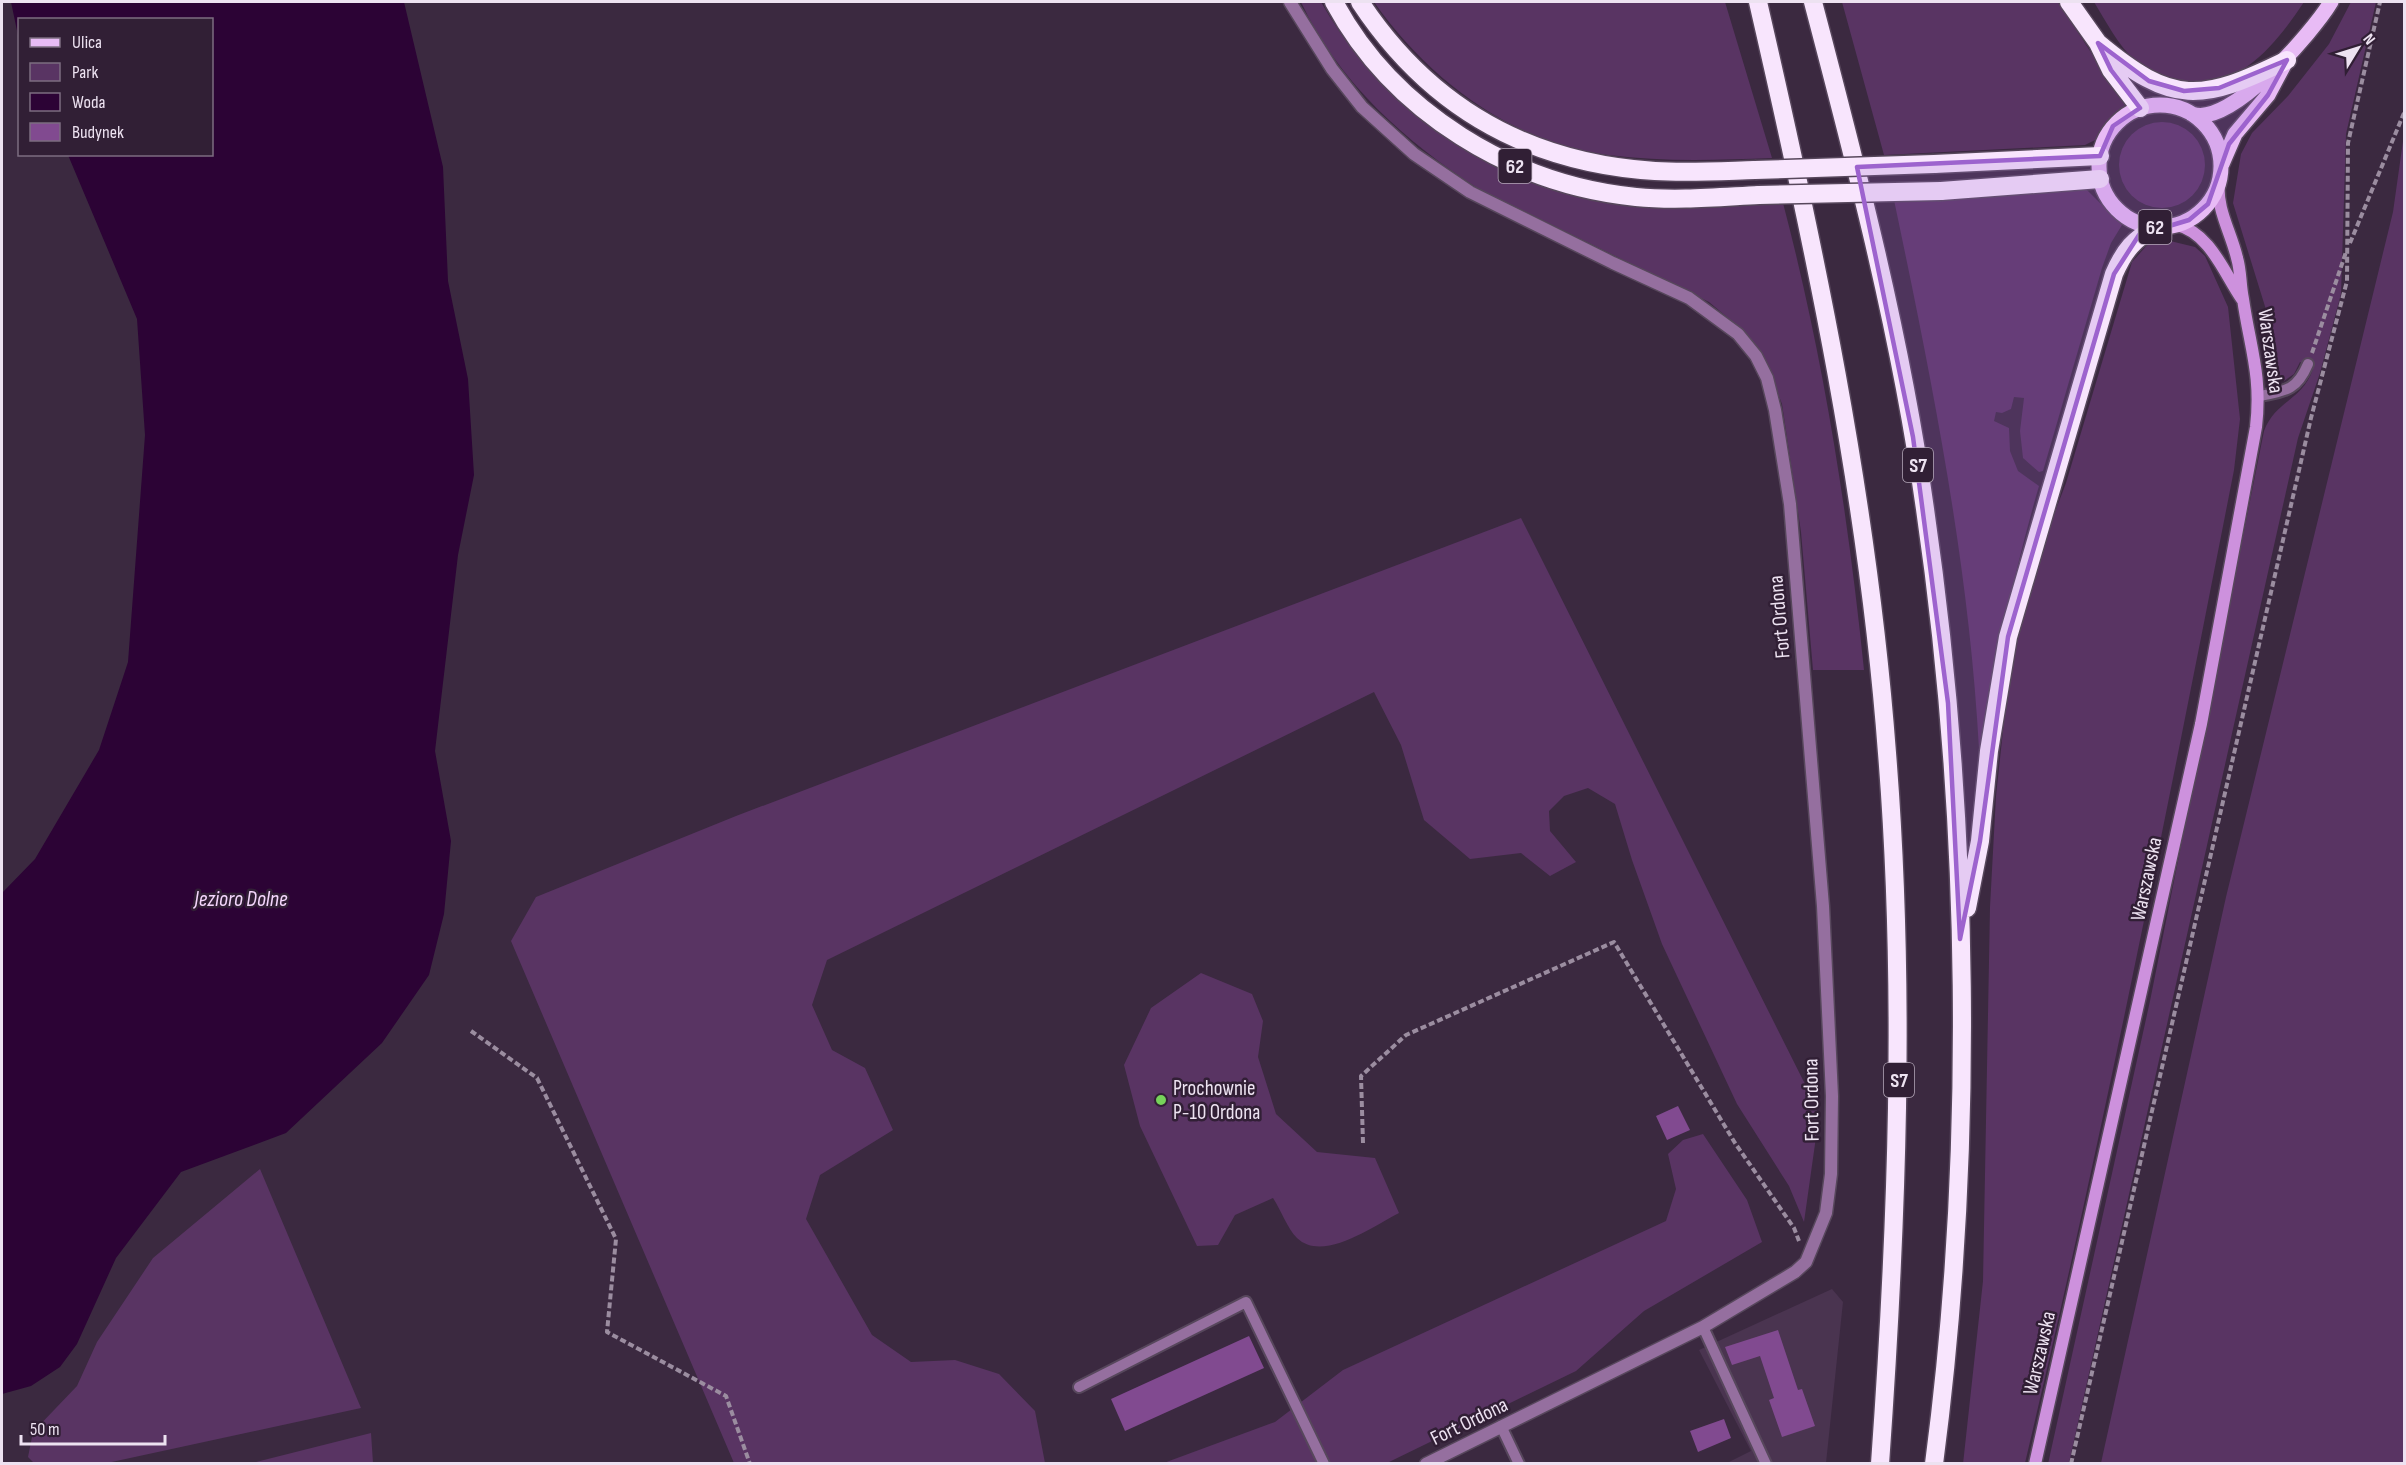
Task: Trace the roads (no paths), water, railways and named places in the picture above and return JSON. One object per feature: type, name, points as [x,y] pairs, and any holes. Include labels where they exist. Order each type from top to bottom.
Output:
[{"type":"highway","name":"62","points":[[1334,2],[1381,69],[1423,109],[1476,147],[1534,175],[1592,190],[1636,197],[1670,199],[1941,191],[2100,179]]},
{"type":"highway","points":[[1360,2],[1381,33],[1413,70],[1444,97],[1523,142],[1603,165],[1656,171],[1755,170],[2100,156]]},
{"type":"highway","name":"S7","points":[[1758,2],[1790,140],[1839,386],[1862,527],[1887,752],[1898,942],[1899,1085],[1892,1290],[1880,1464]]},
{"type":"highway","name":"S7","points":[[1813,2],[1886,291],[1925,509],[1948,703],[1960,939],[1959,1121],[1953,1284],[1934,1464]]},
{"type":"highway","name":"62","points":[[2069,2],[2098,43],[2111,70],[2140,108]]},
{"type":"highway","name":"62","points":[[2098,43],[2149,81],[2184,92],[2219,88],[2258,74],[2287,60]]},
{"type":"highway","points":[[1960,939],[1980,841],[1989,751],[2001,672],[2018,600],[2114,274],[2130,245],[2139,235],[2157,227]]},
{"type":"main road","name":"Warszawska","points":[[2035,1464],[2201,724],[2260,396],[2243,300],[2240,269],[2220,208],[2220,176],[2232,139],[2268,95],[2287,60],[2331,2]]},
{"type":"main road","name":"Warszawska","points":[[2190,113],[2198,116],[2213,115],[2287,60]]},
{"type":"main road","name":"62","points":[[2165,105],[2190,113],[2210,131],[2217,143],[2220,176],[2215,194],[2199,213],[2177,225],[2157,227],[2137,223],[2124,216],[2105,193],[2100,179],[2100,156],[2104,140],[2113,126],[2140,108],[2165,105]]},
{"type":"main road","name":"Warszawska","points":[[2177,225],[2195,232],[2204,240],[2243,300]]},
{"type":"street","name":"Fort Ordona","points":[[1290,2],[1332,69],[1362,107],[1414,154],[1470,192],[1689,298],[1738,334],[1756,356],[1767,378],[1775,410],[1790,504],[1823,906],[1832,1096],[1831,1174],[1826,1213],[1806,1262],[1795,1272],[1703,1327],[1426,1464]]},
{"type":"lane","points":[[2260,396],[2291,388],[2301,380],[2308,364]]},
{"type":"lane","points":[[1079,1387],[1246,1302],[1324,1464]]},
{"type":"lane","points":[[1703,1327],[1766,1464]]},
{"type":"lane","points":[[1501,1426],[1519,1464]]},
{"type":"water","name":"Jezioro Dolne","points":[[11,2],[404,2],[443,167],[448,281],[468,379],[474,475],[458,555],[435,751],[451,841],[444,914],[429,975],[382,1043],[286,1133],[181,1172],[116,1258],[77,1344],[60,1367],[31,1386],[2,1394],[2,893],[35,859],[99,750],[128,662],[145,435],[137,319],[68,156],[213,156],[213,18],[18,18],[18,35]]},
{"type":"place","name":"Prochownie P-10 Ordona","points":[[1161,1100]]}]
